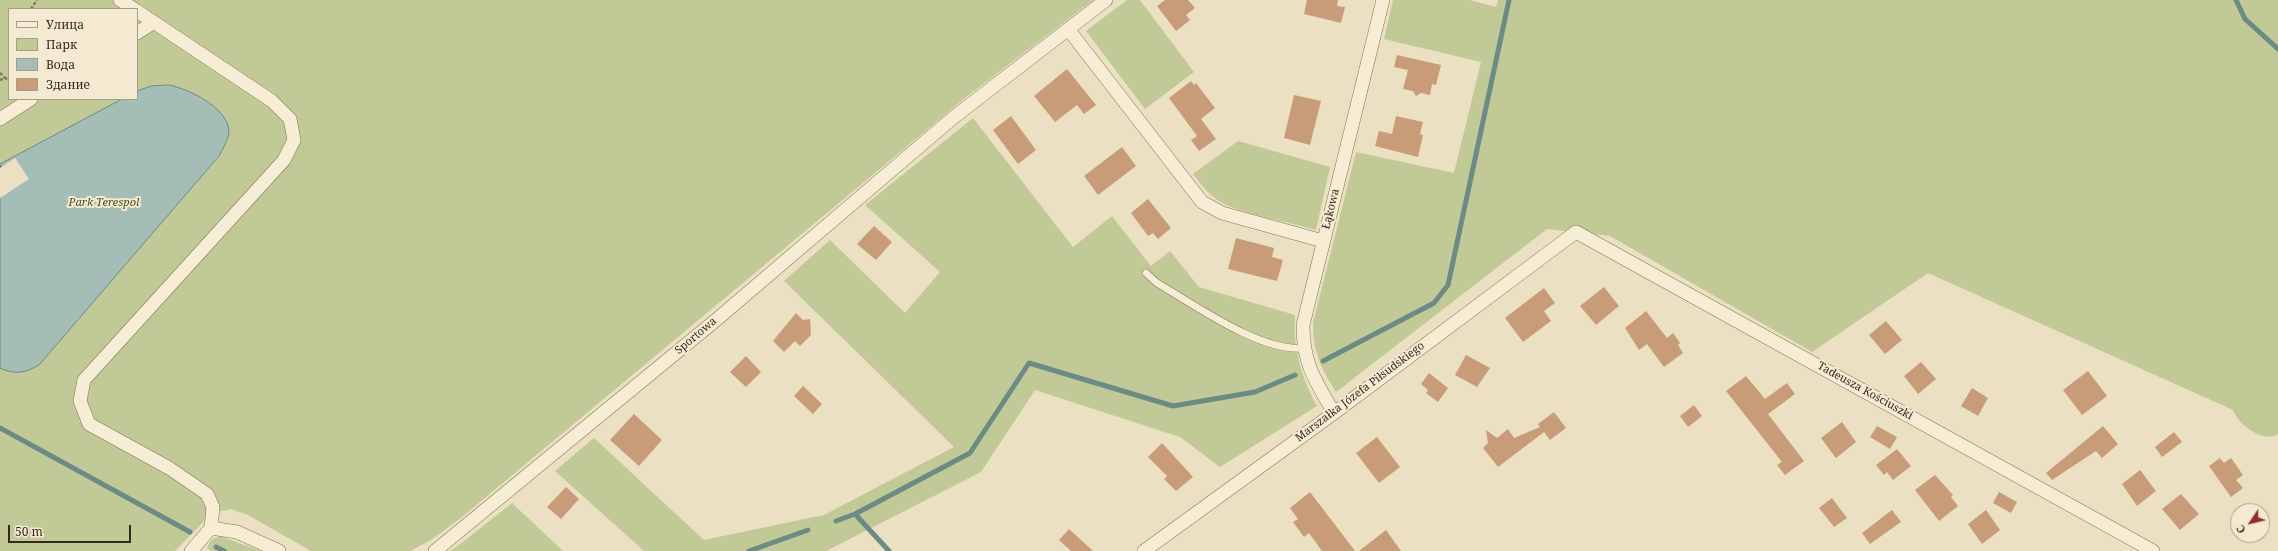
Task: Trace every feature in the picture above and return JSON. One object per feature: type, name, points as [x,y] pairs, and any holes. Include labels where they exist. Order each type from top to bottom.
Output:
[{"type":"street","points":[[120,0],[132,8]]},
{"type":"street","name":"Sportowa","points":[[435,551],[709,326],[954,117],[1106,0]]},
{"type":"street","name":"Łąkowa","points":[[1334,413],[1312,376],[1303,348],[1303,325],[1383,0]]},
{"type":"street","points":[[138,12],[272,101],[290,119],[294,140],[284,160],[84,380],[80,402],[89,424],[169,468],[207,494],[213,507],[211,528],[191,551]]},
{"type":"street","points":[[138,32],[154,22]]},
{"type":"street","points":[[1068,30],[1202,202],[1222,213],[1323,241]]},
{"type":"street","points":[[0,119],[29,100]]},
{"type":"street","name":"Marszałka Józefa Piłsudskiego","points":[[1147,550],[1334,413],[1576,232]]},
{"type":"street","name":"Tadeusza Kościuszki","points":[[1576,232],[2144,549]]},
{"type":"street","points":[[211,528],[236,532],[279,551]]},
{"type":"lane","points":[[1146,273],[1157,283],[1256,340],[1289,349],[1303,348]]},
{"type":"path","points":[[0,73],[8,80]]},
{"type":"path","points":[[0,80],[5,78]]},
{"type":"green space","name":"Park Terespol","points":[[0,0],[1093,0],[965,98],[462,517],[431,540],[410,551],[311,551],[248,515],[231,509],[212,513],[175,551],[0,551]]},
{"type":"green space","points":[[1127,0],[1140,0],[1194,72],[1145,109],[1086,31]]},
{"type":"green space","points":[[1393,0],[1470,0],[1496,7],[1498,0],[2278,0],[2278,434],[2265,436],[2258,434],[2245,426],[2233,410],[1928,273],[1812,352],[1610,236],[1547,229],[1336,392],[1322,367],[1316,351],[1313,323],[1356,152],[1454,173],[1481,62],[1384,39]]},
{"type":"green space","points":[[973,118],[1073,247],[1112,216],[1151,266],[1170,251],[1199,287],[1295,315],[1295,339],[1299,362],[1311,395],[1317,406],[1220,467],[1180,437],[1035,390],[981,472],[826,551],[644,551],[555,471],[594,438],[704,540],[824,515],[954,447],[784,281],[830,240],[905,313],[940,272],[865,205]]},
{"type":"green space","points":[[1238,141],[1330,167],[1316,230],[1239,210],[1219,201],[1205,189],[1193,174]]},
{"type":"green space","points":[[512,503],[563,551],[450,551],[459,545]]},
{"type":"green space","points":[[220,536],[261,551],[211,551],[207,548],[211,540]]},
{"type":"water","points":[[169,85],[186,90],[205,100],[221,113],[226,121],[229,133],[219,156],[39,365],[29,370],[20,372],[10,372],[0,368],[0,164],[120,100],[138,100],[138,91],[151,86]]},
{"type":"pier","points":[[15,158],[29,179],[0,198],[0,168]]},
{"type":"building","points":[[1165,0],[1188,0],[1195,8],[1186,15],[1190,20],[1176,31],[1157,6]]},
{"type":"building","points":[[1307,0],[1338,0],[1337,6],[1345,7],[1341,23],[1304,14]]},
{"type":"building","points":[[1397,55],[1441,65],[1436,85],[1432,84],[1430,95],[1421,93],[1416,96],[1413,91],[1403,89],[1408,70],[1394,67]]},
{"type":"building","points":[[1067,69],[1096,105],[1084,114],[1077,105],[1055,122],[1034,96]]},
{"type":"building","points":[[1191,81],[1194,85],[1196,83],[1215,108],[1201,119],[1216,139],[1199,151],[1191,140],[1197,136],[1169,98]]},
{"type":"building","points":[[1294,95],[1321,101],[1310,145],[1284,138]]},
{"type":"building","points":[[1011,116],[1036,150],[1018,164],[993,130]]},
{"type":"building","points":[[1396,116],[1423,122],[1420,134],[1423,135],[1418,157],[1375,146],[1379,131],[1392,134]]},
{"type":"building","points":[[1122,147],[1136,166],[1098,195],[1084,176]]},
{"type":"building","points":[[1148,199],[1171,228],[1158,239],[1153,233],[1148,236],[1131,213]]},
{"type":"building","points":[[874,226],[892,242],[876,260],[857,244]]},
{"type":"building","points":[[1236,238],[1274,248],[1272,257],[1283,260],[1277,281],[1228,269]]},
{"type":"building","points":[[1604,287],[1619,306],[1596,325],[1580,306]]},
{"type":"building","points":[[1544,288],[1555,303],[1544,311],[1551,321],[1523,342],[1505,318]]},
{"type":"building","points":[[1646,311],[1667,338],[1673,333],[1680,343],[1678,345],[1683,353],[1664,367],[1647,344],[1639,350],[1625,328]]},
{"type":"building","points":[[796,313],[803,320],[810,319],[811,335],[800,346],[795,341],[784,352],[773,341]]},
{"type":"building","points":[[1886,321],[1902,340],[1885,354],[1869,335]]},
{"type":"building","points":[[1466,355],[1490,368],[1477,387],[1455,375]]},
{"type":"building","points":[[746,356],[761,372],[746,387],[730,372]]},
{"type":"building","points":[[1921,362],[1936,379],[1918,394],[1904,376]]},
{"type":"building","points":[[2088,371],[2107,396],[2082,415],[2063,390]]},
{"type":"building","points":[[1429,373],[1448,388],[1438,402],[1426,393],[1428,390],[1421,384]]},
{"type":"building","points":[[1746,376],[1765,399],[1787,383],[1795,394],[1768,414],[1804,461],[1785,475],[1777,465],[1782,462],[1726,391]]},
{"type":"building","points":[[803,386],[822,404],[813,414],[794,396]]},
{"type":"building","points":[[1972,388],[1988,398],[1978,416],[1961,406]]},
{"type":"building","points":[[1694,405],[1702,416],[1688,427],[1680,416]]},
{"type":"building","points":[[1554,412],[1566,428],[1550,440],[1544,432],[1498,467],[1483,448],[1488,443],[1486,430],[1497,438],[1508,429],[1514,438],[1540,427],[1538,424]]},
{"type":"building","points":[[634,414],[662,440],[639,466],[610,440]]},
{"type":"building","points":[[1842,422],[1856,442],[1836,458],[1821,438]]},
{"type":"building","points":[[1877,426],[1897,437],[1890,449],[1870,437]]},
{"type":"building","points":[[2103,426],[2118,444],[2102,458],[2096,451],[2052,480],[2046,473]]},
{"type":"building","points":[[2174,432],[2182,442],[2162,457],[2155,447]]},
{"type":"building","points":[[1377,437],[1400,467],[1379,483],[1356,453]]},
{"type":"building","points":[[1162,443],[1193,477],[1176,491],[1164,479],[1167,476],[1148,457]]},
{"type":"building","points":[[1897,449],[1911,466],[1893,480],[1887,472],[1884,475],[1876,465]]},
{"type":"building","points":[[2220,458],[2224,463],[2231,458],[2243,475],[2236,480],[2243,488],[2231,497],[2209,466]]},
{"type":"building","points":[[2140,470],[2156,491],[2137,506],[2122,484]]},
{"type":"building","points":[[1935,475],[1953,495],[1951,497],[1958,506],[1939,521],[1915,490]]},
{"type":"building","points":[[566,487],[579,499],[561,519],[547,507]]},
{"type":"building","points":[[1310,492],[1355,551],[1322,551],[1309,533],[1304,537],[1293,522],[1298,519],[1290,508]]},
{"type":"building","points":[[1999,492],[2017,502],[2011,513],[1993,503]]},
{"type":"building","points":[[2181,494],[2199,514],[2180,530],[2162,509]]},
{"type":"building","points":[[1832,498],[1847,518],[1834,527],[1819,508]]},
{"type":"building","points":[[1892,510],[1901,522],[1870,544],[1862,533]]},
{"type":"building","points":[[1986,510],[2000,530],[1982,544],[1968,524]]},
{"type":"building","points":[[1069,529],[1093,551],[1071,551],[1059,540]]},
{"type":"building","points":[[1386,530],[1401,551],[1359,551]]},
{"type":"waterway","points":[[1323,361],[1434,303],[1448,285],[1509,0]]},
{"type":"waterway","points":[[2236,0],[2245,19],[2278,49]]},
{"type":"waterway","points":[[836,521],[855,514],[970,453],[1029,363],[1173,406],[1255,392],[1295,375]]},
{"type":"waterway","points":[[0,428],[190,532]]},
{"type":"waterway","points":[[855,514],[889,551]]},
{"type":"waterway","points":[[749,551],[808,530]]},
{"type":"waterway","points":[[216,547],[224,551]]}]
